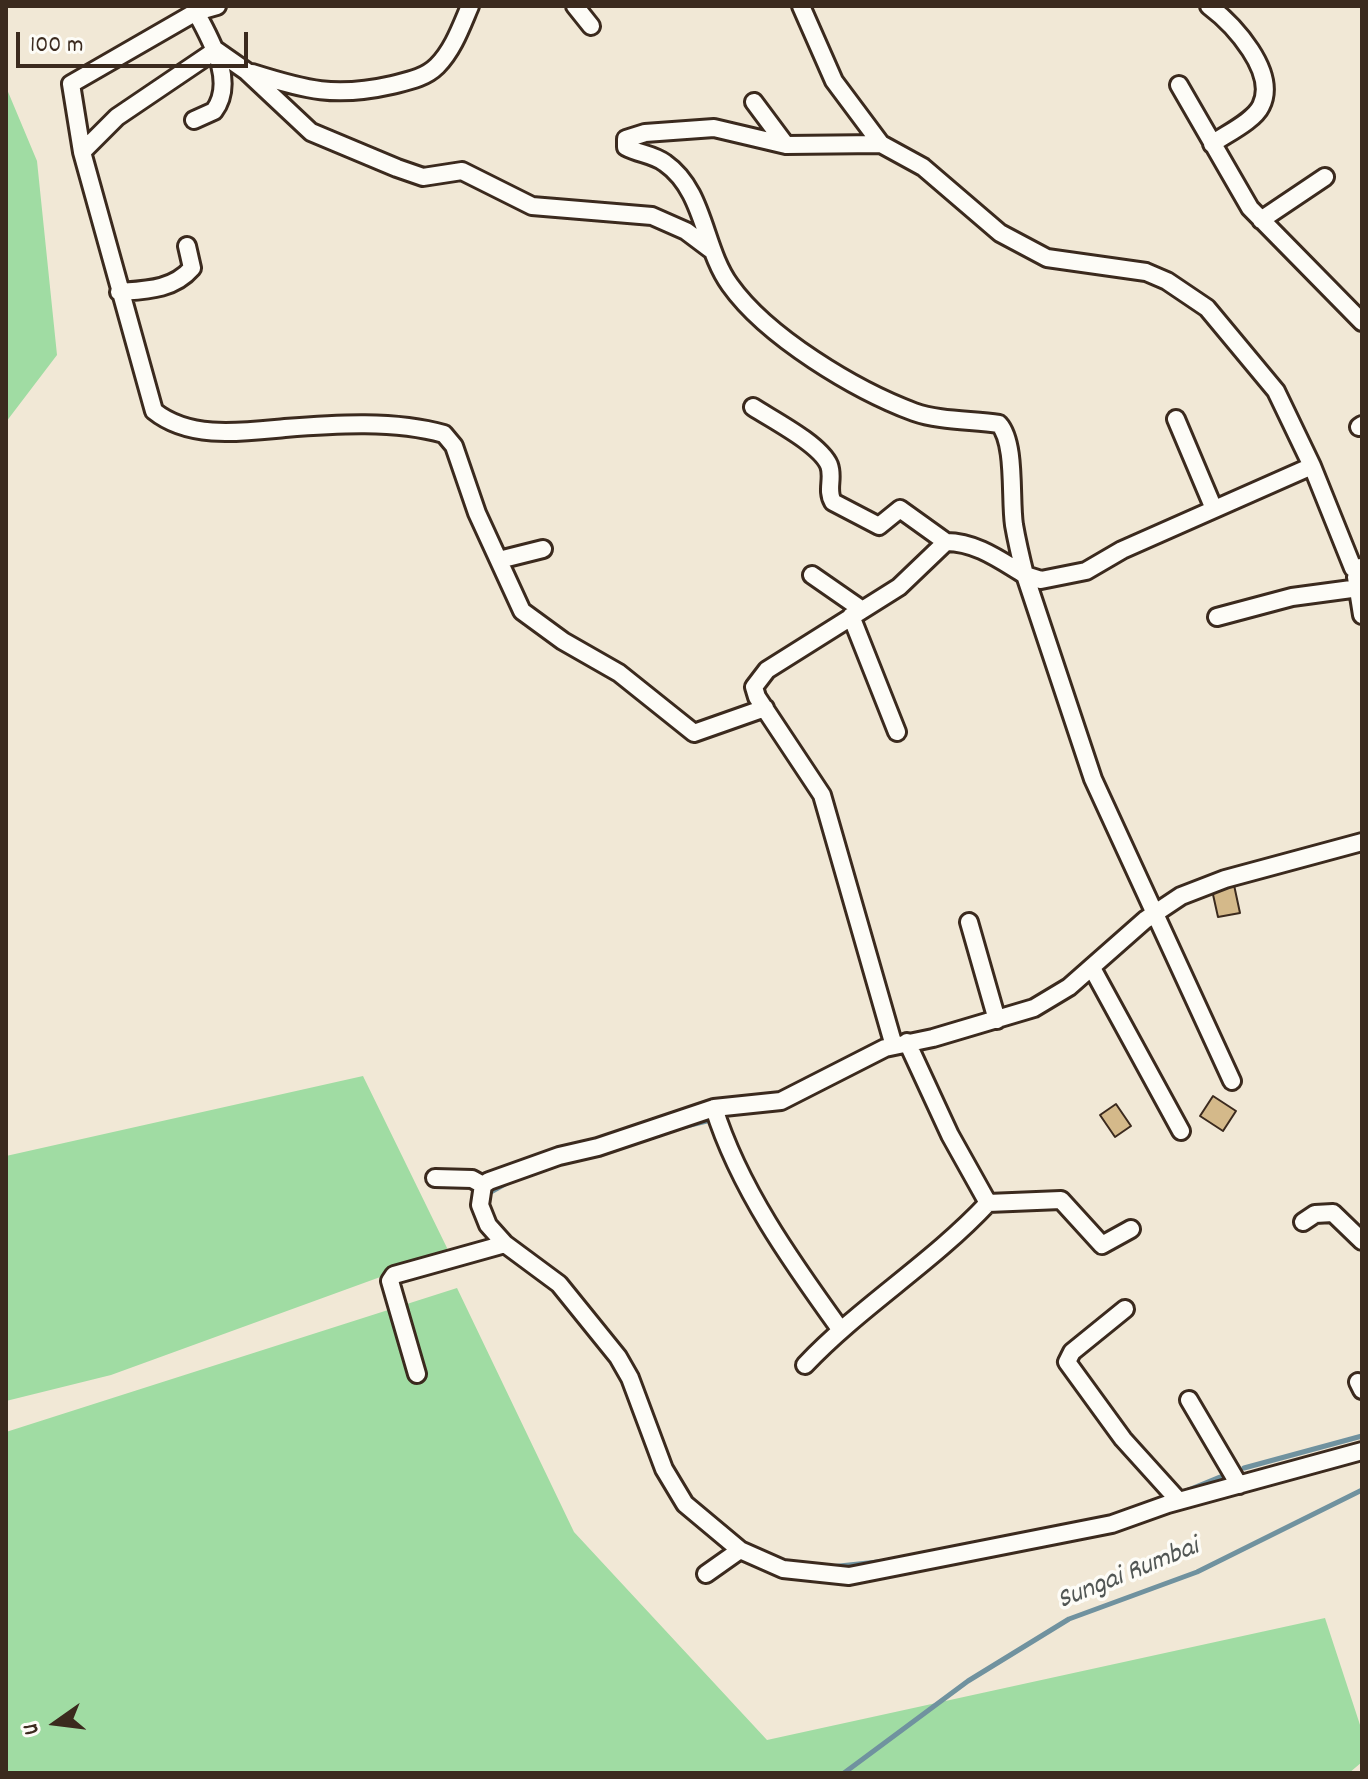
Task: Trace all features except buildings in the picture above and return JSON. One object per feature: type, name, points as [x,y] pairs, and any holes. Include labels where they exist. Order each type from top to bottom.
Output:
[{"type":"street","points":[[217,6],[196,12],[71,84],[82,152],[119,292],[148,398],[159,415],[230,434],[361,427],[406,427],[444,434],[454,446],[472,502],[514,598],[526,615],[619,673],[694,733],[765,708]]},
{"type":"street","points":[[246,71],[324,94],[363,92],[411,80],[438,65],[450,50],[470,6]]},
{"type":"street","points":[[575,6],[591,26]]},
{"type":"street","points":[[801,6],[834,81],[881,144],[923,167],[1000,233],[1047,258],[1146,272],[1207,308],[1276,391],[1358,567],[1362,615]]},
{"type":"street","points":[[1209,6],[1246,41],[1259,71],[1264,96],[1261,108],[1212,144]]},
{"type":"street","points":[[194,120],[209,115],[222,97],[216,50],[196,12]]},
{"type":"street","points":[[216,50],[246,71],[311,132],[406,172],[423,177],[462,171],[532,206],[652,216],[686,231],[710,249]]},
{"type":"street","points":[[82,152],[117,117],[216,50]]},
{"type":"street","points":[[1179,85],[1250,208],[1362,322]]},
{"type":"street","points":[[754,102],[786,145]]},
{"type":"street","points":[[881,144],[786,145],[714,128],[645,133],[626,139],[626,147],[668,165],[693,197],[710,249],[731,286],[757,315],[833,372],[916,412],[999,424],[1006,432],[1014,524],[1025,575],[1093,779],[1232,1081]]},
{"type":"street","points":[[1261,220],[1325,177]]},
{"type":"street","points":[[119,292],[156,289],[178,279],[192,268],[187,246]]},
{"type":"street","points":[[753,407],[822,453],[831,474],[829,489],[833,502],[879,526],[900,509],[946,542],[960,542],[990,554],[1025,575],[1041,580],[1086,571],[1122,550],[1312,466]]},
{"type":"street","points":[[1176,419],[1214,509]]},
{"type":"street","points":[[946,542],[899,587],[757,679],[754,687],[822,795],[900,1044],[988,1203]]},
{"type":"street","points":[[499,560],[543,549]]},
{"type":"street","points":[[812,575],[856,612],[897,732]]},
{"type":"street","points":[[1217,617],[1292,597],[1359,588]]},
{"type":"street","points":[[435,1178],[472,1179],[483,1185],[559,1156],[598,1147],[714,1108],[781,1101],[900,1044],[933,1038],[1034,1008],[1092,968],[1181,896],[1225,879],[1362,842]]},
{"type":"street","points":[[969,922],[997,1020]]},
{"type":"street","points":[[1092,968],[1181,1131]]},
{"type":"street","points":[[714,1108],[727,1150],[747,1188],[840,1329]]},
{"type":"street","points":[[483,1185],[480,1198],[484,1215],[505,1244],[559,1284],[618,1357],[630,1378],[673,1489],[700,1520],[740,1550],[796,1572],[849,1576],[1112,1524],[1179,1501],[1362,1451]]},
{"type":"street","points":[[805,1365],[840,1329],[958,1235],[988,1203],[1038,1199],[1065,1201],[1102,1245],[1131,1229]]},
{"type":"street","points":[[1303,1222],[1315,1214],[1333,1213],[1362,1241]]},
{"type":"street","points":[[417,1374],[390,1281],[394,1275],[505,1244]]},
{"type":"street","points":[[1125,1309],[1072,1352],[1067,1362],[1123,1439],[1179,1501]]},
{"type":"street","points":[[1189,1400],[1239,1485]]},
{"type":"street","points":[[706,1574],[740,1550]]},
{"type":"green space","points":[[6,87],[37,161],[57,355],[6,422]]},
{"type":"green space","points":[[363,1076],[449,1252],[111,1375],[6,1401],[6,1156]]},
{"type":"green space","points":[[457,1288],[574,1532],[767,1740],[1325,1618],[1362,1731],[1362,1762],[1349,1773],[6,1773],[6,1432]]},
{"type":"waterway","points":[[678,1128],[715,1119]]},
{"type":"waterway","points":[[489,1193],[512,1180]]},
{"type":"waterway","points":[[1244,1468],[1362,1436]]},
{"type":"waterway","points":[[1186,1491],[1220,1477]]},
{"type":"waterway","name":"Sungai Rumbai","points":[[844,1773],[968,1681],[1069,1619],[1197,1572],[1362,1490]]},
{"type":"waterway","points":[[830,1567],[887,1561]]}]
